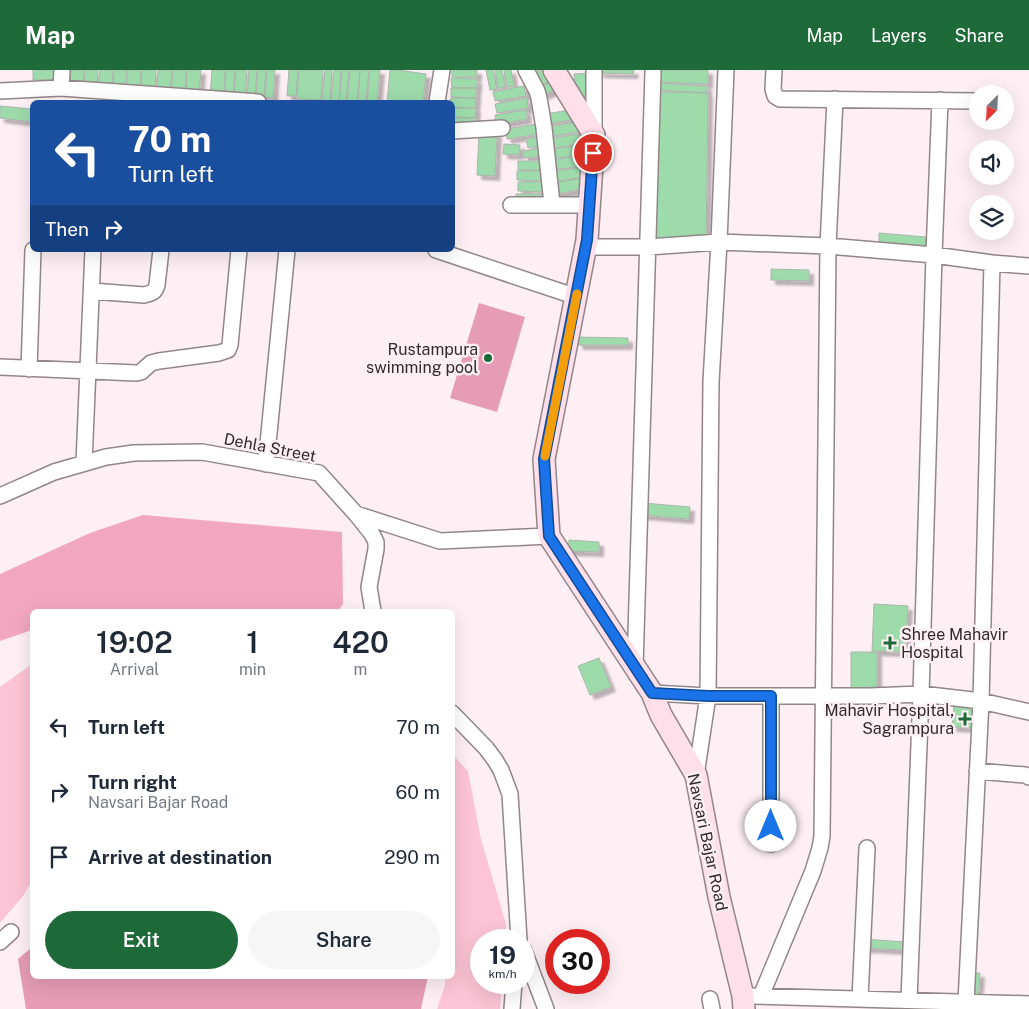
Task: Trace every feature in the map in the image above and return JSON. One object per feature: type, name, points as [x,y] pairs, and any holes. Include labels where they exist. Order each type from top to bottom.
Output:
[{"type":"main road","points":[[554,70],[594,136]]},
{"type":"main road","name":"Navsari Bajar Road","points":[[594,136],[586,247],[544,459],[549,536],[652,693],[661,714],[696,775],[719,897],[749,1000]]},
{"type":"street","points":[[53,93],[62,70]]},
{"type":"street","points":[[437,100],[442,70]]},
{"type":"street","points":[[526,70],[539,98],[552,204]]},
{"type":"street","points":[[594,70],[594,136]]},
{"type":"street","points":[[696,775],[708,696],[711,382],[726,70]]},
{"type":"street","points":[[774,70],[773,89],[775,96],[780,99],[969,101]]},
{"type":"street","points":[[635,667],[653,72]]},
{"type":"street","points":[[0,91],[212,100]]},
{"type":"street","points":[[835,99],[828,246],[822,836],[813,871],[749,1000],[835,1004],[860,999],[908,1000],[933,1006],[966,1002],[1029,1004]]},
{"type":"street","points":[[908,1000],[921,694],[940,100]]},
{"type":"street","points":[[455,131],[502,128]]},
{"type":"street","points":[[511,204],[589,205]]},
{"type":"street","points":[[586,247],[648,247],[719,242],[828,246],[934,255],[1029,266]]},
{"type":"street","points":[[29,369],[33,252]]},
{"type":"street","points":[[84,462],[94,252]]},
{"type":"street","points":[[92,291],[144,295],[152,293],[156,290],[161,252]]},
{"type":"street","points":[[0,367],[136,373],[141,372],[151,363],[159,360],[219,353],[228,350],[240,252]]},
{"type":"street","points":[[266,464],[287,252]]},
{"type":"street","points":[[442,252],[577,297]]},
{"type":"street","points":[[966,1002],[981,701],[992,263]]},
{"type":"street","name":"Dehla Street","points":[[0,496],[54,472],[84,462],[134,454],[202,452],[319,473],[356,514],[376,542],[369,588],[373,609]]},
{"type":"street","points":[[356,514],[440,541],[549,536]]},
{"type":"street","points":[[652,693],[708,696],[871,696],[921,694],[981,701],[1029,712]]},
{"type":"street","points":[[771,696],[771,844]]},
{"type":"street","points":[[455,716],[486,748],[501,770],[510,794],[519,929]]},
{"type":"street","points":[[978,771],[1029,776]]},
{"type":"street","points":[[860,999],[867,848]]},
{"type":"street","points":[[535,981],[546,1009]]},
{"type":"street","points":[[512,1009],[513,994]]},
{"type":"shaded area","name":"Rustampura swimming pool","points":[[479,303],[525,317],[497,412],[450,398]]},
{"type":"shaded area","points":[[143,515],[342,532],[343,604],[339,609],[30,609],[30,631],[0,641],[0,574],[90,533]]},
{"type":"shaded area","points":[[30,665],[30,884],[23,896],[0,923],[0,687]]},
{"type":"shaded area","points":[[455,757],[468,771],[481,839],[506,924],[506,929],[470,929],[470,994],[501,994],[500,1009],[437,1009],[445,985],[445,979],[455,979]]},
{"type":"shaded area","points":[[30,949],[30,979],[427,979],[421,1009],[26,1009],[18,959]]},
{"type":"building","points":[[33,70],[55,70],[54,80],[33,80]]},
{"type":"building","points":[[71,70],[84,70],[83,86],[70,85]]},
{"type":"building","points":[[85,70],[98,70],[97,87],[84,86]]},
{"type":"building","points":[[100,70],[113,70],[112,88],[98,87]]},
{"type":"building","points":[[114,70],[127,70],[126,89],[113,88]]},
{"type":"building","points":[[127,70],[141,70],[140,90],[126,89]]},
{"type":"building","points":[[142,70],[156,70],[155,91],[140,90]]},
{"type":"building","points":[[158,70],[172,70],[170,92],[157,91]]},
{"type":"building","points":[[173,70],[186,70],[185,93],[171,92]]},
{"type":"building","points":[[187,70],[201,70],[199,94],[186,93]]},
{"type":"building","points":[[212,70],[225,70],[224,97],[210,96]]},
{"type":"building","points":[[226,70],[235,70],[233,97],[224,96]]},
{"type":"building","points":[[236,70],[247,70],[245,97],[234,97]]},
{"type":"building","points":[[249,70],[257,70],[255,98],[247,97]]},
{"type":"building","points":[[258,70],[266,70],[264,97],[256,97]]},
{"type":"building","points":[[267,70],[275,70],[273,98],[265,97]]},
{"type":"building","points":[[289,70],[298,70],[296,96],[287,96]]},
{"type":"building","points":[[299,70],[323,70],[321,100],[297,99]]},
{"type":"building","points":[[325,70],[332,70],[330,100],[322,100]]},
{"type":"building","points":[[334,70],[341,70],[339,100],[331,100]]},
{"type":"building","points":[[342,70],[349,70],[346,100],[339,100]]},
{"type":"building","points":[[350,70],[360,70],[357,100],[347,100]]},
{"type":"building","points":[[360,70],[369,70],[366,100],[358,100]]},
{"type":"building","points":[[370,70],[380,70],[377,100],[367,100]]},
{"type":"building","points":[[390,70],[426,74],[423,100],[387,100]]},
{"type":"building","points":[[452,70],[477,70],[477,77],[452,77]]},
{"type":"building","points":[[486,70],[493,70],[497,89],[490,90]]},
{"type":"building","points":[[495,70],[502,70],[505,87],[498,88]]},
{"type":"building","points":[[504,70],[511,70],[514,86],[507,87]]},
{"type":"building","points":[[539,70],[550,70],[555,78],[540,86],[533,74]]},
{"type":"building","points":[[599,70],[634,70],[633,74],[599,73]]},
{"type":"building","points":[[659,70],[708,70],[708,84],[658,82]]},
{"type":"building","points":[[589,73],[591,98],[576,99],[574,74]]},
{"type":"building","points":[[451,78],[477,79],[477,88],[452,88]]},
{"type":"building","points":[[556,79],[561,87],[544,95],[540,87]]},
{"type":"building","points":[[657,83],[707,86],[707,93],[657,90]]},
{"type":"building","points":[[524,86],[526,96],[495,101],[493,92]]},
{"type":"building","points":[[451,88],[476,88],[476,98],[451,97]]},
{"type":"building","points":[[656,92],[708,93],[706,242],[654,241]]},
{"type":"building","points":[[451,98],[476,98],[475,108],[455,107],[455,100],[450,100]]},
{"type":"building","points":[[527,98],[528,108],[497,113],[495,104]]},
{"type":"building","points":[[0,106],[30,109],[30,122],[0,118]]},
{"type":"building","points":[[455,108],[476,108],[475,118],[455,117]]},
{"type":"building","points":[[575,109],[576,119],[548,124],[546,114]]},
{"type":"building","points":[[526,110],[527,119],[496,125],[495,115]]},
{"type":"building","points":[[455,118],[476,118],[476,128],[455,128]]},
{"type":"building","points":[[576,122],[578,132],[548,137],[546,127]]},
{"type":"building","points":[[537,124],[539,134],[507,139],[506,129]]},
{"type":"building","points":[[479,132],[497,133],[495,176],[477,175]]},
{"type":"building","points":[[578,134],[580,144],[550,149],[549,139]]},
{"type":"building","points":[[541,136],[543,145],[528,148],[526,139]]},
{"type":"building","points":[[504,144],[520,145],[519,155],[503,154]]},
{"type":"building","points":[[579,145],[581,155],[556,158],[555,149]]},
{"type":"building","points":[[540,148],[541,156],[524,158],[523,151]]},
{"type":"building","points":[[582,155],[583,166],[553,170],[552,160]]},
{"type":"building","points":[[518,161],[543,161],[543,170],[518,170]]},
{"type":"building","points":[[582,167],[584,177],[554,182],[553,172]]},
{"type":"building","points":[[517,171],[542,171],[542,181],[517,180]]},
{"type":"building","points":[[583,178],[585,189],[555,194],[553,183]]},
{"type":"building","points":[[518,182],[543,182],[543,192],[518,191]]},
{"type":"building","points":[[516,194],[541,194],[541,203],[516,203]]},
{"type":"building","points":[[879,233],[926,237],[925,249],[879,245]]},
{"type":"building","points":[[771,269],[809,270],[809,281],[771,280]]},
{"type":"building","points":[[576,337],[628,338],[628,345],[579,345]]},
{"type":"building","points":[[643,503],[690,507],[689,519],[642,515]]},
{"type":"building","points":[[569,540],[599,542],[599,552],[568,551]]},
{"type":"building","points":[[874,604],[908,606],[905,652],[872,651]]},
{"type":"building","points":[[851,652],[877,652],[877,693],[851,693]]},
{"type":"building","points":[[599,658],[611,687],[590,695],[578,666]]},
{"type":"building","points":[[954,704],[976,705],[975,728],[952,727]]},
{"type":"building","points":[[864,939],[905,942],[905,950],[864,948]]},
{"type":"building","points":[[972,973],[980,973],[978,999],[971,999]]},
{"type":"slow traffic","points":[[545,456],[577,294]]},
{"type":"place","name":"Rustampura swimming pool","points":[[488,358]]},
{"type":"place","name":"Shree Mahavir Hospital","points":[[890,643]]},
{"type":"place","name":"Mahavir Hospital, Sagrampura","points":[[965,719]]},
{"type":"route","points":[[593,153],[587,240],[544,459],[549,536],[652,693],[708,696],[771,696],[771,826]]}]
